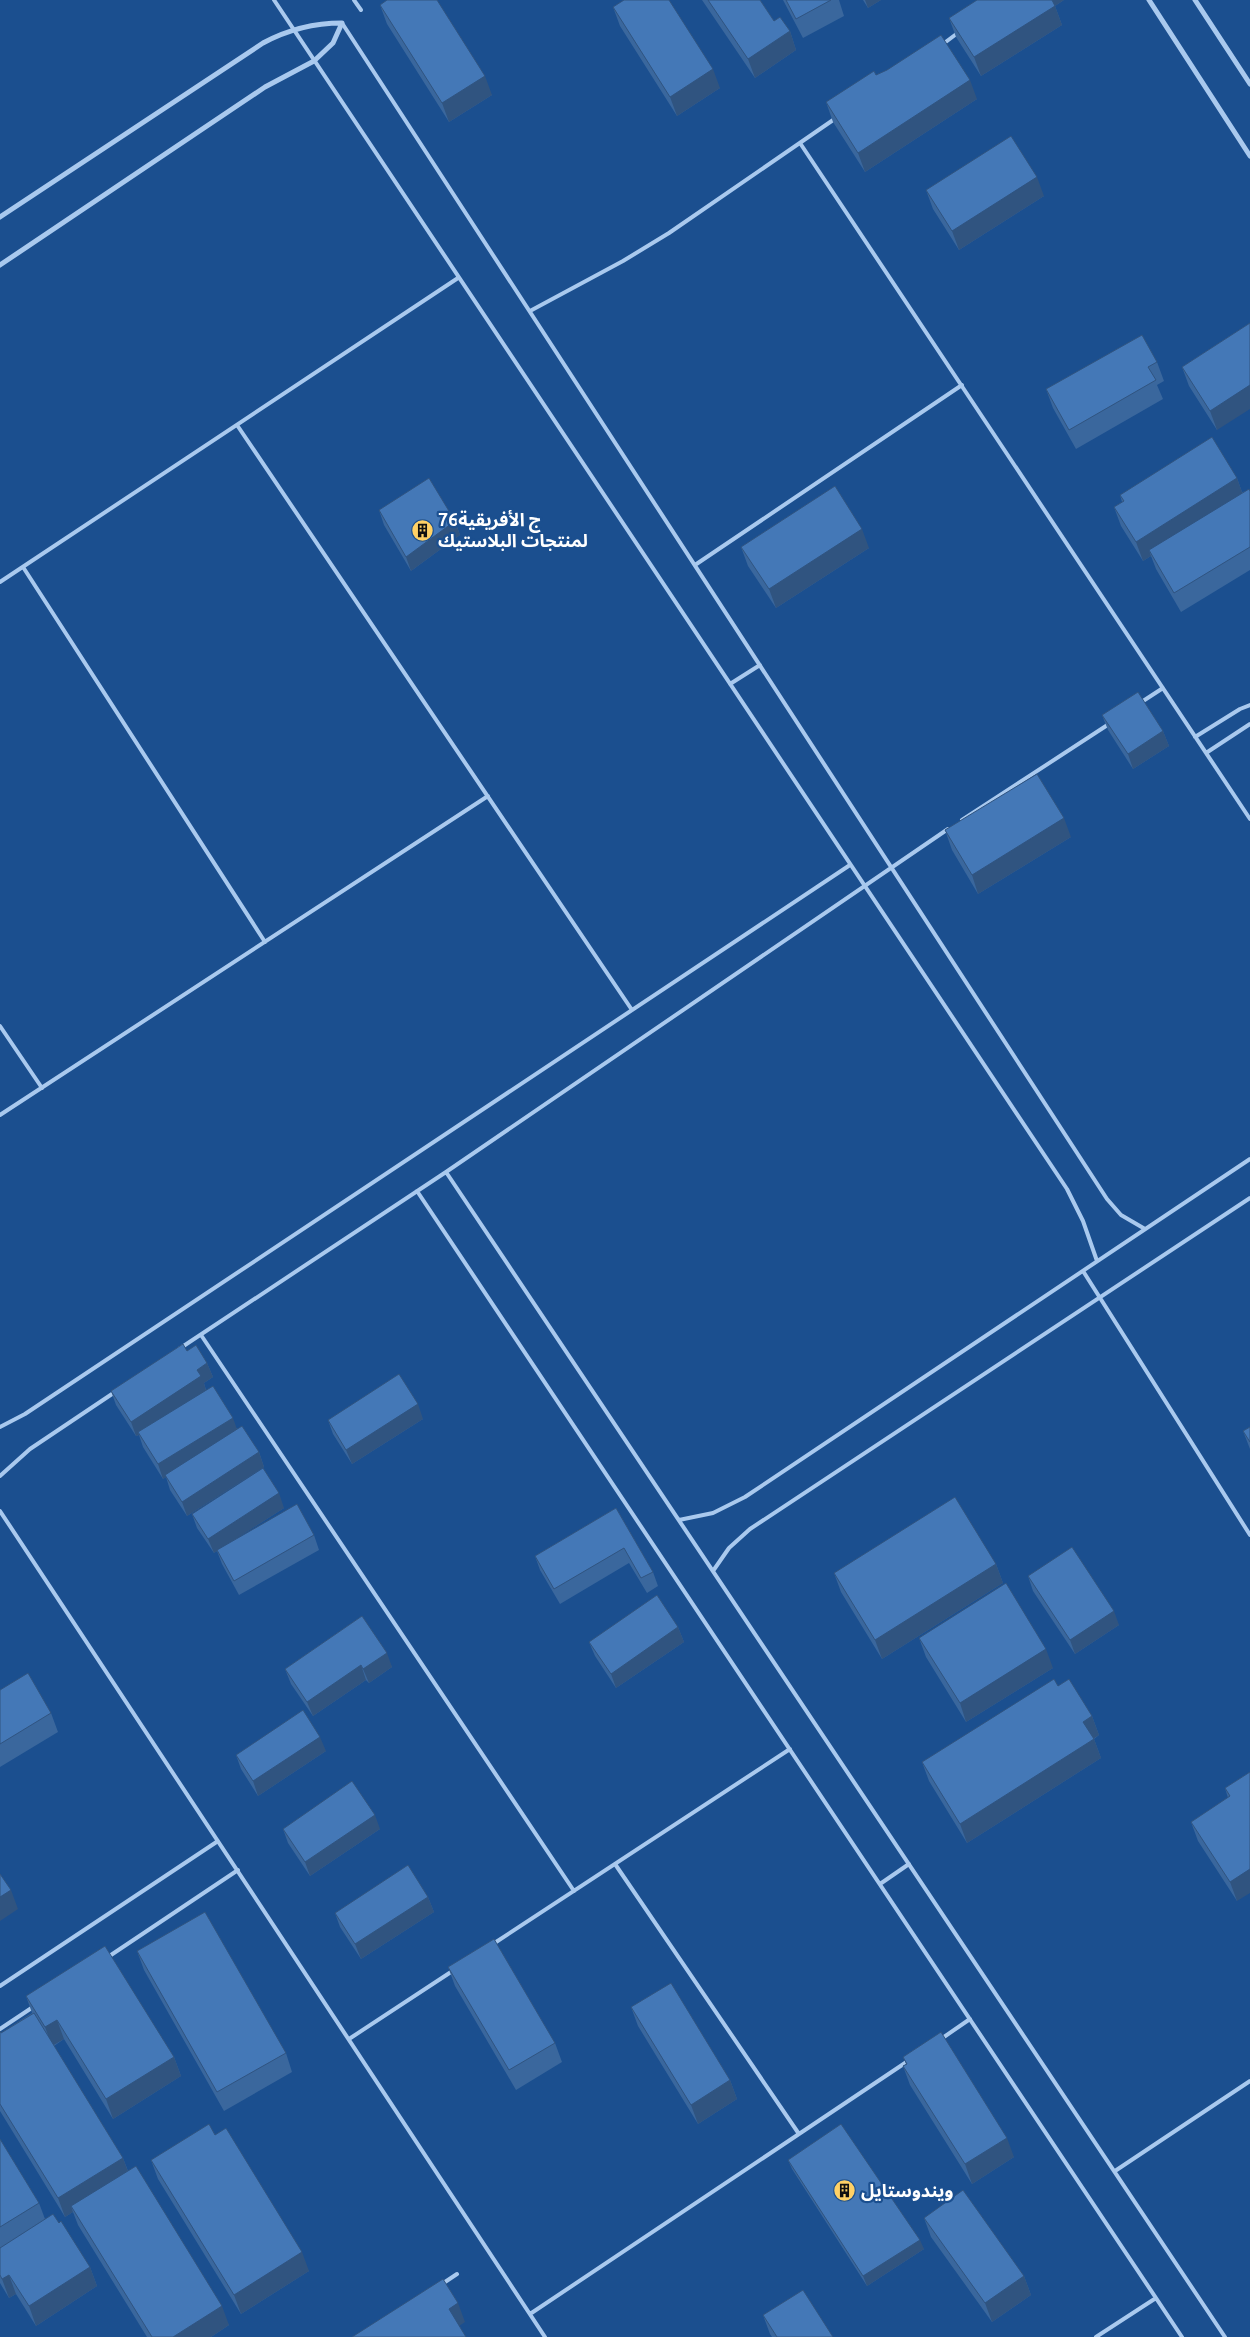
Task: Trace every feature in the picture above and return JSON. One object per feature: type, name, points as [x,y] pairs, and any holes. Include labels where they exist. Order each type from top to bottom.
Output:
[{"type":"street","points":[[1149,0],[1250,156]]},
{"type":"street","points":[[1195,0],[1250,84]]},
{"type":"street","points":[[0,217],[242,56],[278,35],[293,29],[318,24],[342,23],[333,43],[314,62],[265,86],[0,265]]},
{"type":"lane","points":[[274,0],[1067,1189],[1083,1221],[1097,1261]]},
{"type":"lane","points":[[354,0],[361,10]]},
{"type":"lane","points":[[342,23],[1107,1199],[1121,1214],[1145,1229]]},
{"type":"lane","points":[[935,49],[966,28]]},
{"type":"lane","points":[[530,311],[616,265],[669,233],[840,115]]},
{"type":"lane","points":[[800,143],[1250,819]]},
{"type":"lane","points":[[0,582],[458,278]]},
{"type":"lane","points":[[695,565],[962,385]]},
{"type":"lane","points":[[237,425],[632,1010]]},
{"type":"lane","points":[[23,567],[265,942]]},
{"type":"lane","points":[[730,684],[760,665]]},
{"type":"lane","points":[[1138,704],[1163,688]]},
{"type":"lane","points":[[1195,736],[1250,705]]},
{"type":"lane","points":[[176,1351],[446,1172],[864,885],[1114,720]]},
{"type":"lane","points":[[1206,753],[1250,724]]},
{"type":"lane","points":[[0,1115],[488,796]]},
{"type":"lane","points":[[0,1427],[33,1409],[850,865]]},
{"type":"lane","points":[[0,1026],[42,1088]]},
{"type":"lane","points":[[679,1520],[713,1512],[745,1497],[1250,1159]]},
{"type":"lane","points":[[446,1172],[1225,2337]]},
{"type":"lane","points":[[417,1191],[1182,2337]]},
{"type":"lane","points":[[713,1571],[729,1548],[750,1529],[1250,1198]]},
{"type":"lane","points":[[1083,1271],[1250,1534]]},
{"type":"lane","points":[[201,1335],[574,1891]]},
{"type":"lane","points":[[0,1476],[46,1438],[119,1389]]},
{"type":"lane","points":[[0,1511],[545,2337]]},
{"type":"lane","points":[[490,1946],[790,1750]]},
{"type":"lane","points":[[0,1986],[218,1840]]},
{"type":"lane","points":[[615,1864],[799,2134]]},
{"type":"lane","points":[[880,1884],[909,1864]]},
{"type":"lane","points":[[105,1959],[238,1870]]},
{"type":"lane","points":[[349,2039],[457,1968]]},
{"type":"lane","points":[[0,2029],[40,2002]]},
{"type":"lane","points":[[937,2041],[970,2020]]},
{"type":"lane","points":[[530,2314],[913,2058]]},
{"type":"lane","points":[[1115,2171],[1250,2081]]},
{"type":"lane","points":[[433,2290],[457,2274]]},
{"type":"lane","points":[[1096,2337],[1156,2298]]},
{"type":"building","points":[[387,0],[437,0],[485,76],[442,103],[380,5]]},
{"type":"building","points":[[624,0],[669,0],[713,69],[670,97],[613,7]]},
{"type":"building","points":[[708,0],[760,0],[774,21],[780,17],[790,31],[748,59]]},
{"type":"building","points":[[786,0],[831,0],[796,19]]},
{"type":"building","points":[[977,0],[1052,0],[1055,6],[974,57],[949,18]]},
{"type":"building","points":[[941,35],[970,80],[858,153],[826,102],[874,71],[876,75],[887,70]]},
{"type":"building","points":[[1011,136],[1037,177],[952,231],[926,190]]},
{"type":"building","points":[[1250,323],[1250,385],[1210,411],[1182,367]]},
{"type":"building","points":[[1142,335],[1157,362],[1148,367],[1156,380],[1069,430],[1046,389]]},
{"type":"building","points":[[1212,437],[1237,478],[1136,542],[1114,507],[1124,501],[1120,495]]},
{"type":"building","name":"76ج الأفريقية لمنتجات البلاستيك","points":[[429,478],[455,521],[406,557],[379,510]]},
{"type":"building","points":[[835,486],[862,529],[769,589],[741,547]]},
{"type":"building","points":[[1249,489],[1250,547],[1174,593],[1149,550]]},
{"type":"building","points":[[1138,692],[1163,731],[1128,754],[1102,715]]},
{"type":"building","points":[[1037,774],[1064,818],[972,875],[945,830]]},
{"type":"building","points":[[183,1344],[187,1351],[196,1345],[207,1363],[197,1370],[201,1376],[131,1422],[111,1391]]},
{"type":"building","points":[[399,1374],[418,1404],[346,1450],[328,1420]]},
{"type":"building","points":[[213,1386],[233,1418],[158,1464],[138,1432]]},
{"type":"building","points":[[242,1426],[259,1452],[182,1502],[165,1475]]},
{"type":"building","points":[[1250,1427],[1250,1442],[1243,1431]]},
{"type":"building","points":[[263,1468],[279,1493],[208,1539],[192,1514]]},
{"type":"building","points":[[955,1497],[996,1564],[875,1640],[834,1573]]},
{"type":"building","points":[[297,1504],[314,1535],[234,1581],[217,1550]]},
{"type":"building","points":[[616,1508],[653,1572],[641,1578],[624,1548],[554,1589],[535,1556]]},
{"type":"building","points":[[1072,1547],[1114,1611],[1070,1640],[1028,1576]]},
{"type":"building","points":[[1006,1583],[1046,1649],[960,1703],[919,1638]]},
{"type":"building","points":[[657,1595],[678,1627],[611,1674],[589,1642]]},
{"type":"building","points":[[362,1616],[387,1653],[363,1669],[361,1665],[307,1702],[285,1669]]},
{"type":"building","points":[[28,1673],[51,1713],[0,1744],[0,1690]]},
{"type":"building","points":[[1054,1679],[1058,1686],[1069,1679],[1092,1716],[1083,1722],[1094,1739],[960,1824],[922,1762]]},
{"type":"building","points":[[303,1710],[320,1737],[253,1781],[236,1755]]},
{"type":"building","points":[[1250,1772],[1250,1869],[1230,1882],[1191,1822],[1230,1796],[1225,1788]]},
{"type":"building","points":[[352,1781],[375,1815],[305,1862],[283,1829]]},
{"type":"building","points":[[408,1865],[428,1897],[355,1944],[335,1913]]},
{"type":"building","points":[[0,1874],[11,1890],[0,1897]]},
{"type":"building","points":[[205,1912],[286,2053],[217,2092],[137,1951]]},
{"type":"building","points":[[494,1939],[555,2043],[509,2070],[448,1967]]},
{"type":"building","points":[[105,1946],[174,2057],[106,2099],[57,2020],[45,2027],[26,1996]]},
{"type":"building","points":[[671,1983],[730,2080],[691,2105],[631,2007]]},
{"type":"building","points":[[34,2013],[123,2158],[58,2198],[0,2104],[0,2031],[1,2033]]},
{"type":"building","points":[[941,2032],[1007,2138],[965,2164],[903,2066],[907,2064],[903,2057]]},
{"type":"building","points":[[209,2124],[215,2135],[226,2128],[302,2252],[234,2295],[151,2160]]},
{"type":"building","name":"ويندوستايل","points":[[841,2124],[920,2240],[863,2276],[788,2160]]},
{"type":"building","points":[[0,2139],[39,2203],[0,2227]]},
{"type":"building","points":[[136,2166],[222,2306],[173,2337],[152,2337],[71,2206]]},
{"type":"building","points":[[963,2190],[1024,2276],[985,2303],[924,2218]]},
{"type":"building","points":[[53,2214],[59,2223],[61,2221],[90,2267],[29,2306],[9,2275],[2,2279],[0,2275],[0,2248]]},
{"type":"building","points":[[443,2279],[458,2303],[449,2309],[466,2337],[352,2337]]},
{"type":"building","points":[[803,2290],[833,2337],[777,2337],[763,2315]]},
{"type":"place","name":"76ج الأفريقية لمنتجات البلاستيك","points":[[422,530]]},
{"type":"place","name":"ويندوستايل","points":[[845,2191]]}]
